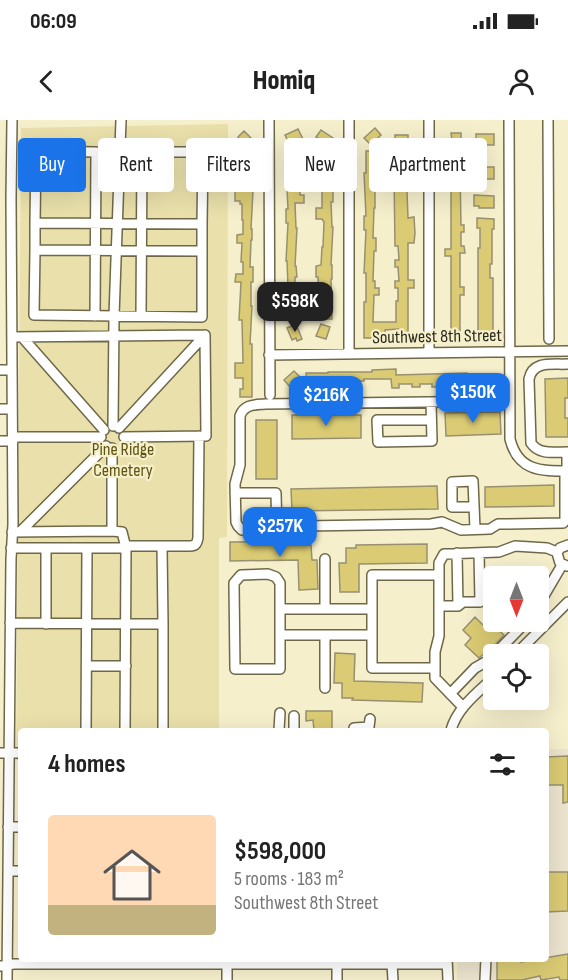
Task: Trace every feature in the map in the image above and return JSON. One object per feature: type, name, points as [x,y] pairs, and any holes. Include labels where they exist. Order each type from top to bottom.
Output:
[{"type":"street","points":[[7,980],[3,966],[8,871],[4,753],[14,538],[12,370],[17,337],[11,282],[12,120]]},
{"type":"street","points":[[112,531],[111,436],[121,120]]},
{"type":"street","points":[[269,120],[270,395]]},
{"type":"street","points":[[349,120],[349,354]]},
{"type":"street","points":[[429,120],[429,353]]},
{"type":"street","points":[[509,120],[510,439],[513,450],[520,460],[535,469],[567,471]]},
{"type":"street","points":[[548,120],[549,339]]},
{"type":"street","points":[[95,316],[96,152],[36,151],[34,315],[95,316],[114,316],[141,316],[202,316],[202,152],[142,152],[141,316]]},
{"type":"street","points":[[0,198],[11,198]]},
{"type":"street","points":[[35,224],[202,224]]},
{"type":"street","points":[[35,250],[202,251]]},
{"type":"street","points":[[0,282],[11,282]]},
{"type":"street","points":[[17,337],[206,335]]},
{"type":"street","points":[[14,538],[206,335]]},
{"type":"street","points":[[0,441],[111,436],[206,436],[206,335]]},
{"type":"street","points":[[17,337],[111,436]]},
{"type":"street","name":"Southwest 8th Street","points":[[270,355],[568,351]]},
{"type":"street","points":[[509,401],[265,404],[246,407],[240,416],[240,465],[236,477],[235,493],[236,522],[242,530],[250,532],[290,532],[305,526],[442,522],[461,530],[490,529],[498,524],[563,523],[565,520],[567,452],[541,452],[536,450],[531,443],[529,379],[532,370],[540,365],[568,364]]},
{"type":"street","points":[[0,370],[12,370]]},
{"type":"street","points":[[431,402],[432,441],[378,442],[377,420],[431,420]]},
{"type":"street","points":[[0,409],[12,409]]},
{"type":"street","points":[[14,538],[46,548],[194,546],[198,538],[199,436]]},
{"type":"street","points":[[235,493],[276,493],[277,532]]},
{"type":"street","points":[[474,507],[475,530]]},
{"type":"street","points":[[0,540],[122,532],[126,547],[125,728]]},
{"type":"street","points":[[557,552],[563,546],[568,545]]},
{"type":"street","points":[[162,546],[163,728]]},
{"type":"street","points":[[463,707],[435,678],[435,652],[439,636],[439,563],[444,554],[499,552],[515,546],[547,548],[557,552]]},
{"type":"street","points":[[46,548],[46,624]]},
{"type":"street","points":[[86,728],[87,548]]},
{"type":"street","points":[[549,589],[565,565],[558,560],[557,552]]},
{"type":"street","points":[[457,553],[458,606]]},
{"type":"street","points":[[439,606],[458,606],[463,602],[480,602],[479,553]]},
{"type":"street","points":[[325,559],[325,609]]},
{"type":"street","points":[[268,574],[276,577],[280,583],[281,609],[280,669],[235,669],[234,583],[238,577],[268,574]]},
{"type":"street","points":[[434,668],[372,668],[372,575],[439,575]]},
{"type":"street","points":[[526,644],[568,602]]},
{"type":"street","points":[[281,609],[372,609]]},
{"type":"street","points":[[10,623],[163,624]]},
{"type":"street","points":[[505,644],[516,632]]},
{"type":"street","points":[[280,635],[372,635]]},
{"type":"street","points":[[325,635],[325,688]]},
{"type":"street","points":[[450,694],[475,668],[483,663]]},
{"type":"street","points":[[87,666],[126,666]]},
{"type":"street","points":[[452,728],[463,707],[483,688]]},
{"type":"street","points":[[279,728],[280,713]]},
{"type":"street","points":[[294,716],[294,728]]},
{"type":"street","points":[[354,717],[354,728]]},
{"type":"street","points":[[362,728],[369,727],[370,718]]},
{"type":"street","points":[[8,827],[18,827]]},
{"type":"street","points":[[8,871],[18,871]]},
{"type":"street","points":[[3,966],[14,964],[392,964],[429,962]]},
{"type":"street","points":[[447,962],[448,980]]},
{"type":"street","points":[[485,980],[486,962]]},
{"type":"street","points":[[227,964],[227,980]]},
{"type":"street","points":[[337,964],[337,980]]},
{"type":"street","points":[[392,964],[393,980]]},
{"type":"shaded area","points":[[549,749],[568,749],[568,980],[457,980],[457,962],[549,962]]},
{"type":"green space","name":"Pine Ridge Cemetery","points":[[228,124],[228,138],[186,138],[186,192],[228,192],[227,537],[219,538],[219,728],[18,728],[18,760],[16,760],[20,192],[86,192],[86,138],[21,138],[21,128]]},
{"type":"building","points":[[375,128],[381,135],[378,138],[369,138],[369,143],[364,138]]},
{"type":"building","points":[[298,129],[302,138],[286,138],[285,135]]},
{"type":"building","points":[[321,130],[333,138],[318,138],[316,137]]},
{"type":"building","points":[[244,131],[251,138],[239,138]]},
{"type":"building","points":[[451,133],[461,133],[461,138],[452,138]]},
{"type":"building","points":[[476,134],[494,134],[494,145],[487,145],[487,138],[476,138]]},
{"type":"building","points":[[395,135],[408,135],[408,138],[395,138]]},
{"type":"building","points":[[366,151],[369,151],[369,192],[375,192],[373,238],[376,238],[376,251],[374,251],[373,281],[375,281],[375,288],[379,288],[379,295],[374,295],[373,322],[396,322],[398,288],[395,288],[395,281],[399,281],[395,260],[399,260],[398,246],[395,246],[394,192],[407,192],[408,218],[414,217],[415,233],[414,243],[408,243],[408,280],[414,280],[414,288],[408,288],[408,337],[398,338],[398,329],[385,330],[385,338],[364,338]]},
{"type":"building","points":[[487,167],[494,167],[494,179],[487,179]]},
{"type":"building","points":[[235,192],[253,192],[250,267],[253,267],[250,344],[252,344],[252,397],[240,397],[243,378],[235,378],[235,363],[243,363],[242,320],[239,320],[241,282],[235,282],[236,274],[243,274],[242,243],[237,243],[237,235],[243,234],[243,220],[242,204],[240,201],[235,201]]},
{"type":"building","points":[[287,192],[300,192],[300,195],[304,195],[304,203],[295,203],[297,318],[287,317],[288,223],[286,223],[286,209],[288,209]]},
{"type":"building","points":[[322,192],[333,192],[333,202],[331,202],[332,319],[313,319],[313,305],[319,305],[316,266],[321,265],[324,222],[322,219],[316,219],[316,208],[322,208]]},
{"type":"building","points":[[451,192],[460,192],[461,225],[464,225],[464,232],[461,232],[461,246],[464,246],[465,253],[460,253],[460,287],[464,287],[464,295],[460,295],[460,336],[451,336],[451,256],[445,256],[445,249],[451,249]]},
{"type":"building","points":[[474,195],[494,196],[494,208],[474,206]]},
{"type":"building","points":[[477,218],[494,219],[492,264],[490,264],[490,278],[493,278],[493,338],[478,338],[480,228],[477,228]]},
{"type":"building","points":[[296,324],[302,339],[297,341],[296,338],[292,340],[287,328]]},
{"type":"building","points":[[321,324],[330,327],[326,339],[316,336]]},
{"type":"building","points":[[396,369],[396,375],[467,373],[467,383],[447,387],[420,384],[420,387],[412,387],[412,384],[399,384],[399,388],[392,388],[391,379],[321,380],[321,382],[307,383],[306,373],[372,372],[372,370]]},
{"type":"building","points":[[294,371],[300,377],[290,387],[284,380]]},
{"type":"building","points":[[568,378],[565,418],[568,418],[568,437],[546,437],[545,379]]},
{"type":"building","points":[[500,412],[501,434],[446,436],[445,413]]},
{"type":"building","points":[[292,415],[361,415],[361,438],[292,439]]},
{"type":"building","points":[[256,420],[277,420],[277,479],[256,479]]},
{"type":"building","points":[[554,485],[554,506],[485,507],[485,487]]},
{"type":"building","points":[[437,486],[438,509],[292,511],[291,489]]},
{"type":"building","points":[[300,541],[300,545],[311,545],[312,560],[317,560],[318,589],[299,590],[298,560],[230,561],[230,542]]},
{"type":"building","points":[[427,544],[427,563],[359,564],[359,592],[340,592],[339,563],[346,563],[346,548],[356,548],[356,545]]},
{"type":"building","points":[[475,617],[483,625],[483,632],[501,632],[504,635],[496,644],[483,644],[483,654],[479,658],[465,645],[471,638],[463,630]]},
{"type":"building","points":[[335,653],[355,654],[354,681],[423,683],[422,702],[342,698],[342,683],[334,683]]},
{"type":"building","points":[[306,711],[332,711],[332,728],[314,728],[313,720],[306,721]]},
{"type":"building","points":[[568,756],[568,802],[563,803],[563,785],[549,785],[549,757]]},
{"type":"building","points":[[549,872],[568,872],[568,911],[549,912]]},
{"type":"building","points":[[568,954],[568,980],[560,980],[559,977],[541,980],[540,976],[522,980],[497,980],[497,962],[549,962],[549,957]]}]
